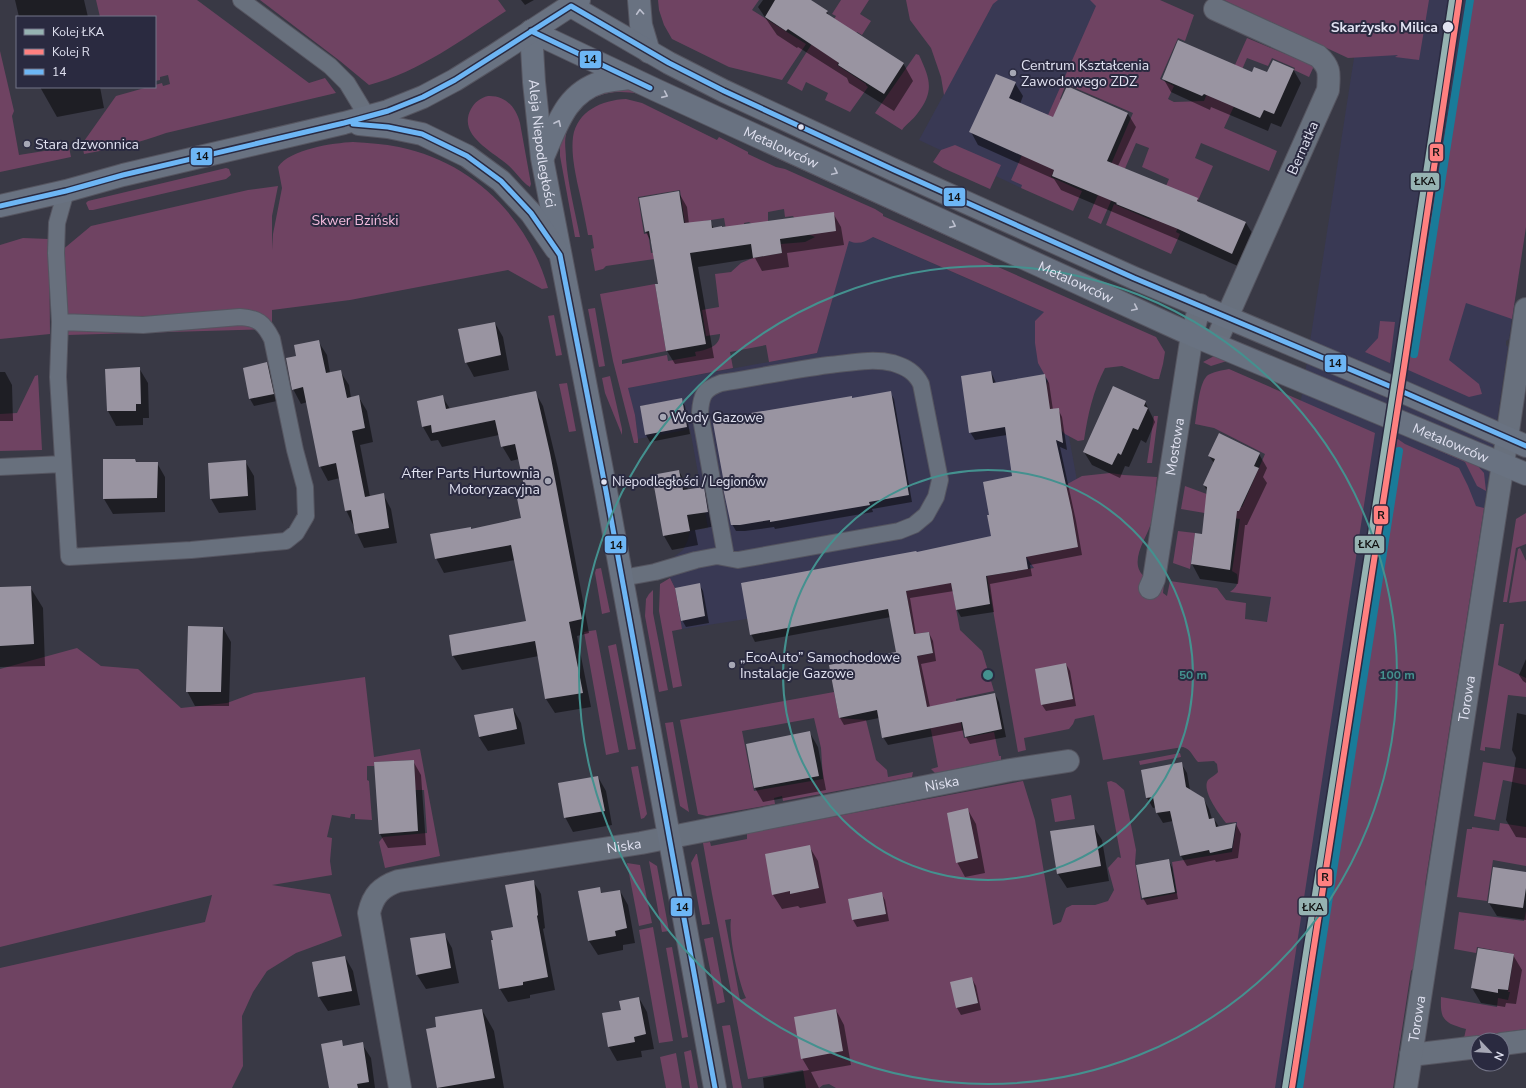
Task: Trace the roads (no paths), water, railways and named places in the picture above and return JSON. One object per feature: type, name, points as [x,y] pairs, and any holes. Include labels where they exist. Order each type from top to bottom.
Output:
[{"type":"street","points":[[639,0],[641,25],[649,52]]},
{"type":"street","points":[[0,206],[388,111],[423,97],[455,80],[575,3]]},
{"type":"street","name":"Metalowców","points":[[575,3],[649,52],[724,91],[894,170],[1127,275],[1517,442]]},
{"type":"street","name":"Bernatka","points":[[1215,9],[1318,56],[1327,64],[1329,77],[1328,90],[1215,344]]},
{"type":"street","name":"Metalowców","points":[[531,31],[630,78],[1192,335],[1526,474]]},
{"type":"street","name":"Aleja Niepodległości","points":[[531,31],[534,82],[542,158],[622,578],[715,1088]]},
{"type":"street","points":[[542,158],[567,106],[580,92],[602,82],[630,78]]},
{"type":"street","name":"Aleja Niepodległości","points":[[344,123],[388,127],[422,134],[467,156],[506,186],[531,213],[560,255]]},
{"type":"street","name":"Mostowa","points":[[1150,588],[1155,575],[1192,335],[1200,305]]},
{"type":"street","name":"Torowa","points":[[1406,1088],[1503,464],[1517,442],[1526,308]]},
{"type":"street","name":"Niska","points":[[400,1088],[370,913],[371,902],[386,885],[398,881],[641,843],[1010,770],[1068,761]]},
{"type":"street","points":[[1510,1043],[1526,1041]]},
{"type":"street","points":[[1411,1055],[1470,1048]]},
{"type":"lane","points":[[241,0],[330,66],[347,83],[367,116]]},
{"type":"lane","points":[[60,322],[143,325],[240,317],[251,317],[258,320],[268,330],[272,339],[304,487],[306,516],[296,533],[286,541],[191,550],[69,557],[58,377],[60,322],[56,253],[57,223],[66,191]]},
{"type":"lane","points":[[622,578],[668,569],[696,560],[717,556],[738,560],[899,531],[914,525],[926,514],[936,497],[940,480],[921,384],[916,375],[910,370],[891,363],[866,360],[766,375],[721,383],[710,387],[701,400],[700,413],[726,557]]},
{"type":"lane","points":[[0,467],[63,464]]},
{"type":"waterway","points":[[1414,354],[1470,0]]},
{"type":"waterway","points":[[1299,1088],[1399,451]]},
{"type":"rail line","name":"ŁKA","points":[[1285,1088],[1396,373],[1452,0]]},
{"type":"rail line","name":"R","points":[[1292,1088],[1403,374],[1459,1]]},
{"type":"place","name":"Skarżysko Milica","points":[[1448,27]]},
{"type":"place","name":"Centrum Kształcenia Zawodowego ZDZ","points":[[1013,73]]},
{"type":"place","name":"Stara dzwonnica","points":[[27,144]]},
{"type":"place","name":"Wody Gazowe","points":[[663,417]]},
{"type":"place","name":"After Parts Hurtownia Motoryzacyjna","points":[[548,481]]},
{"type":"place","name":"Niepodległości / Legionów","points":[[604,482]]},
{"type":"place","name":"„EcoAuto” Samochodowe Instalacje Gazowe","points":[[732,665]]},
{"type":"park label","name":"Skwer Bziński","points":[[355,220]]}]
